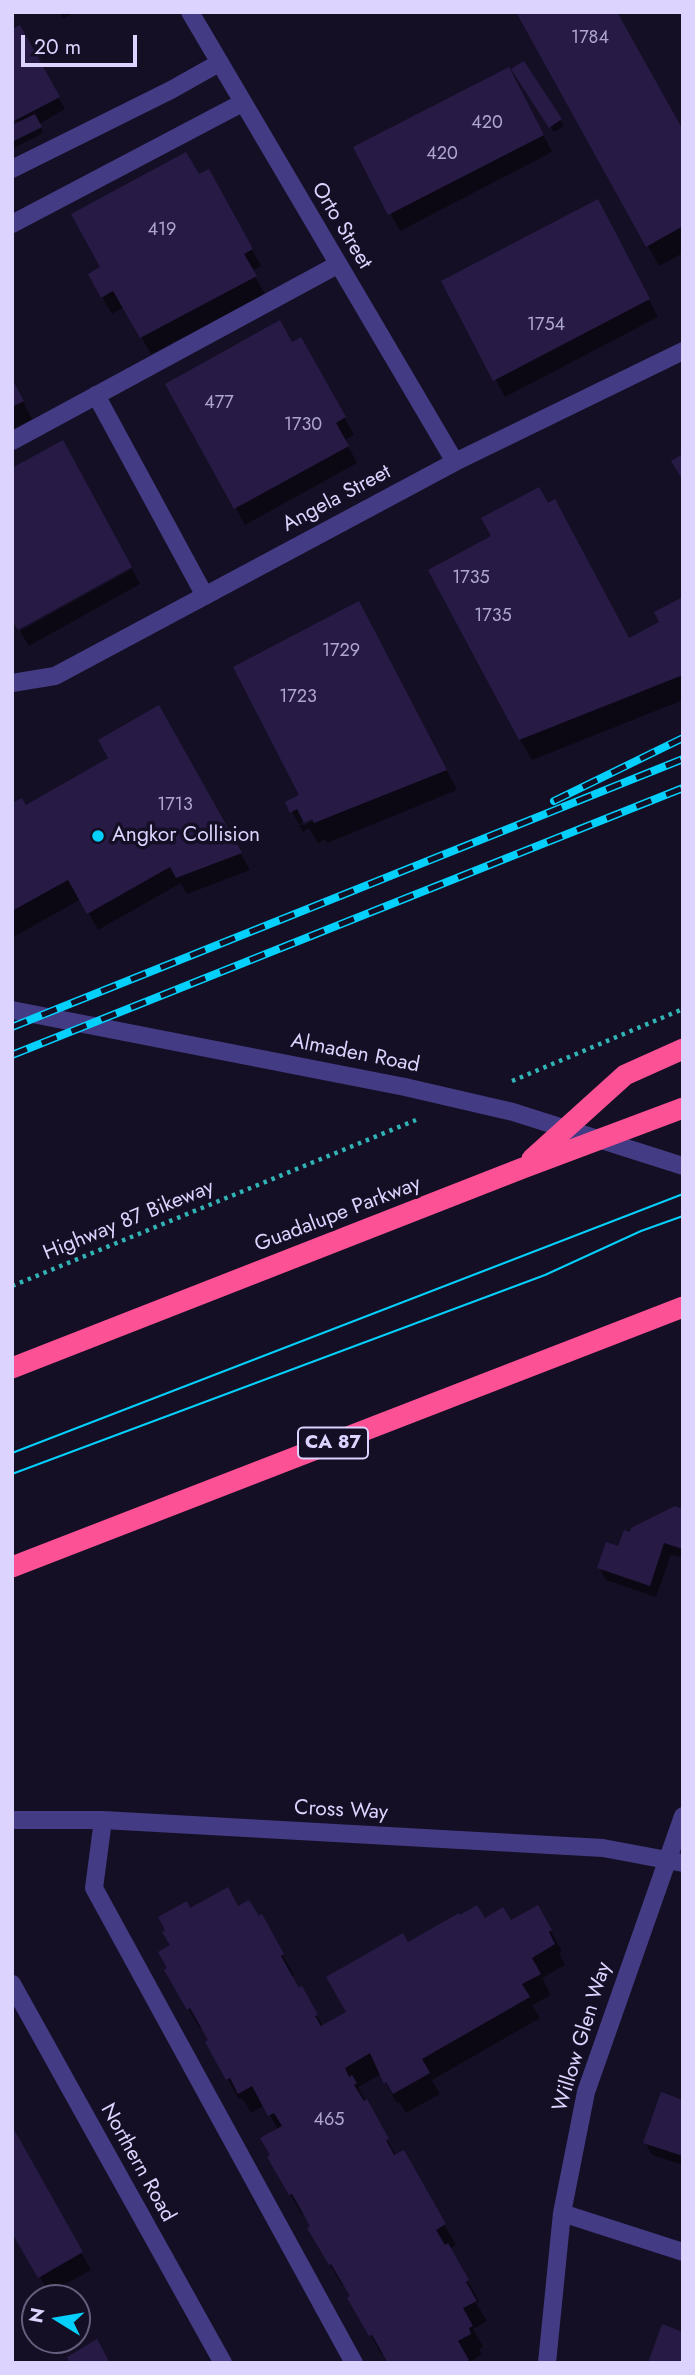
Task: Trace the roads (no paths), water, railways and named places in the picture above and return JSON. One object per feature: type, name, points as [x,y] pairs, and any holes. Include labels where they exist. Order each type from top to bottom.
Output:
[{"type":"highway","points":[[523,1168],[625,1075],[683,1049]]},
{"type":"highway","name":"Guadalupe Parkway","points":[[12,1368],[683,1108]]},
{"type":"highway","name":"CA 87","points":[[12,1567],[683,1307]]},
{"type":"street","name":"Orto Street","points":[[190,12],[455,461]]},
{"type":"street","points":[[12,169],[172,90],[219,63]]},
{"type":"street","points":[[12,224],[242,103]]},
{"type":"street","points":[[12,441],[337,265]]},
{"type":"street","name":"Angela Street","points":[[12,683],[55,676],[455,461],[683,351]]},
{"type":"street","points":[[96,395],[205,596]]},
{"type":"street","name":"Almaden Road","points":[[12,1010],[405,1087],[513,1112],[683,1166]]},
{"type":"street","name":"Willow Glen Way","points":[[547,2363],[562,2213],[586,2092],[675,1861],[683,1816]]},
{"type":"street","name":"Cross Way","points":[[12,1820],[103,1820],[603,1848],[675,1861]]},
{"type":"street","points":[[103,1820],[94,1888],[354,2363]]},
{"type":"street","name":"Northern Road","points":[[14,1995],[223,2363]]},
{"type":"street","points":[[562,2213],[683,2252]]},
{"type":"tram line","points":[[12,1453],[683,1194]]},
{"type":"tram line","points":[[12,1474],[545,1275],[641,1231],[683,1216]]},
{"type":"railway","points":[[554,801],[683,738]]},
{"type":"railway","points":[[12,1027],[683,759]]},
{"type":"railway","points":[[12,1055],[683,788]]},
{"type":"place","name":"Angkor Collision","points":[[98,836]]}]
